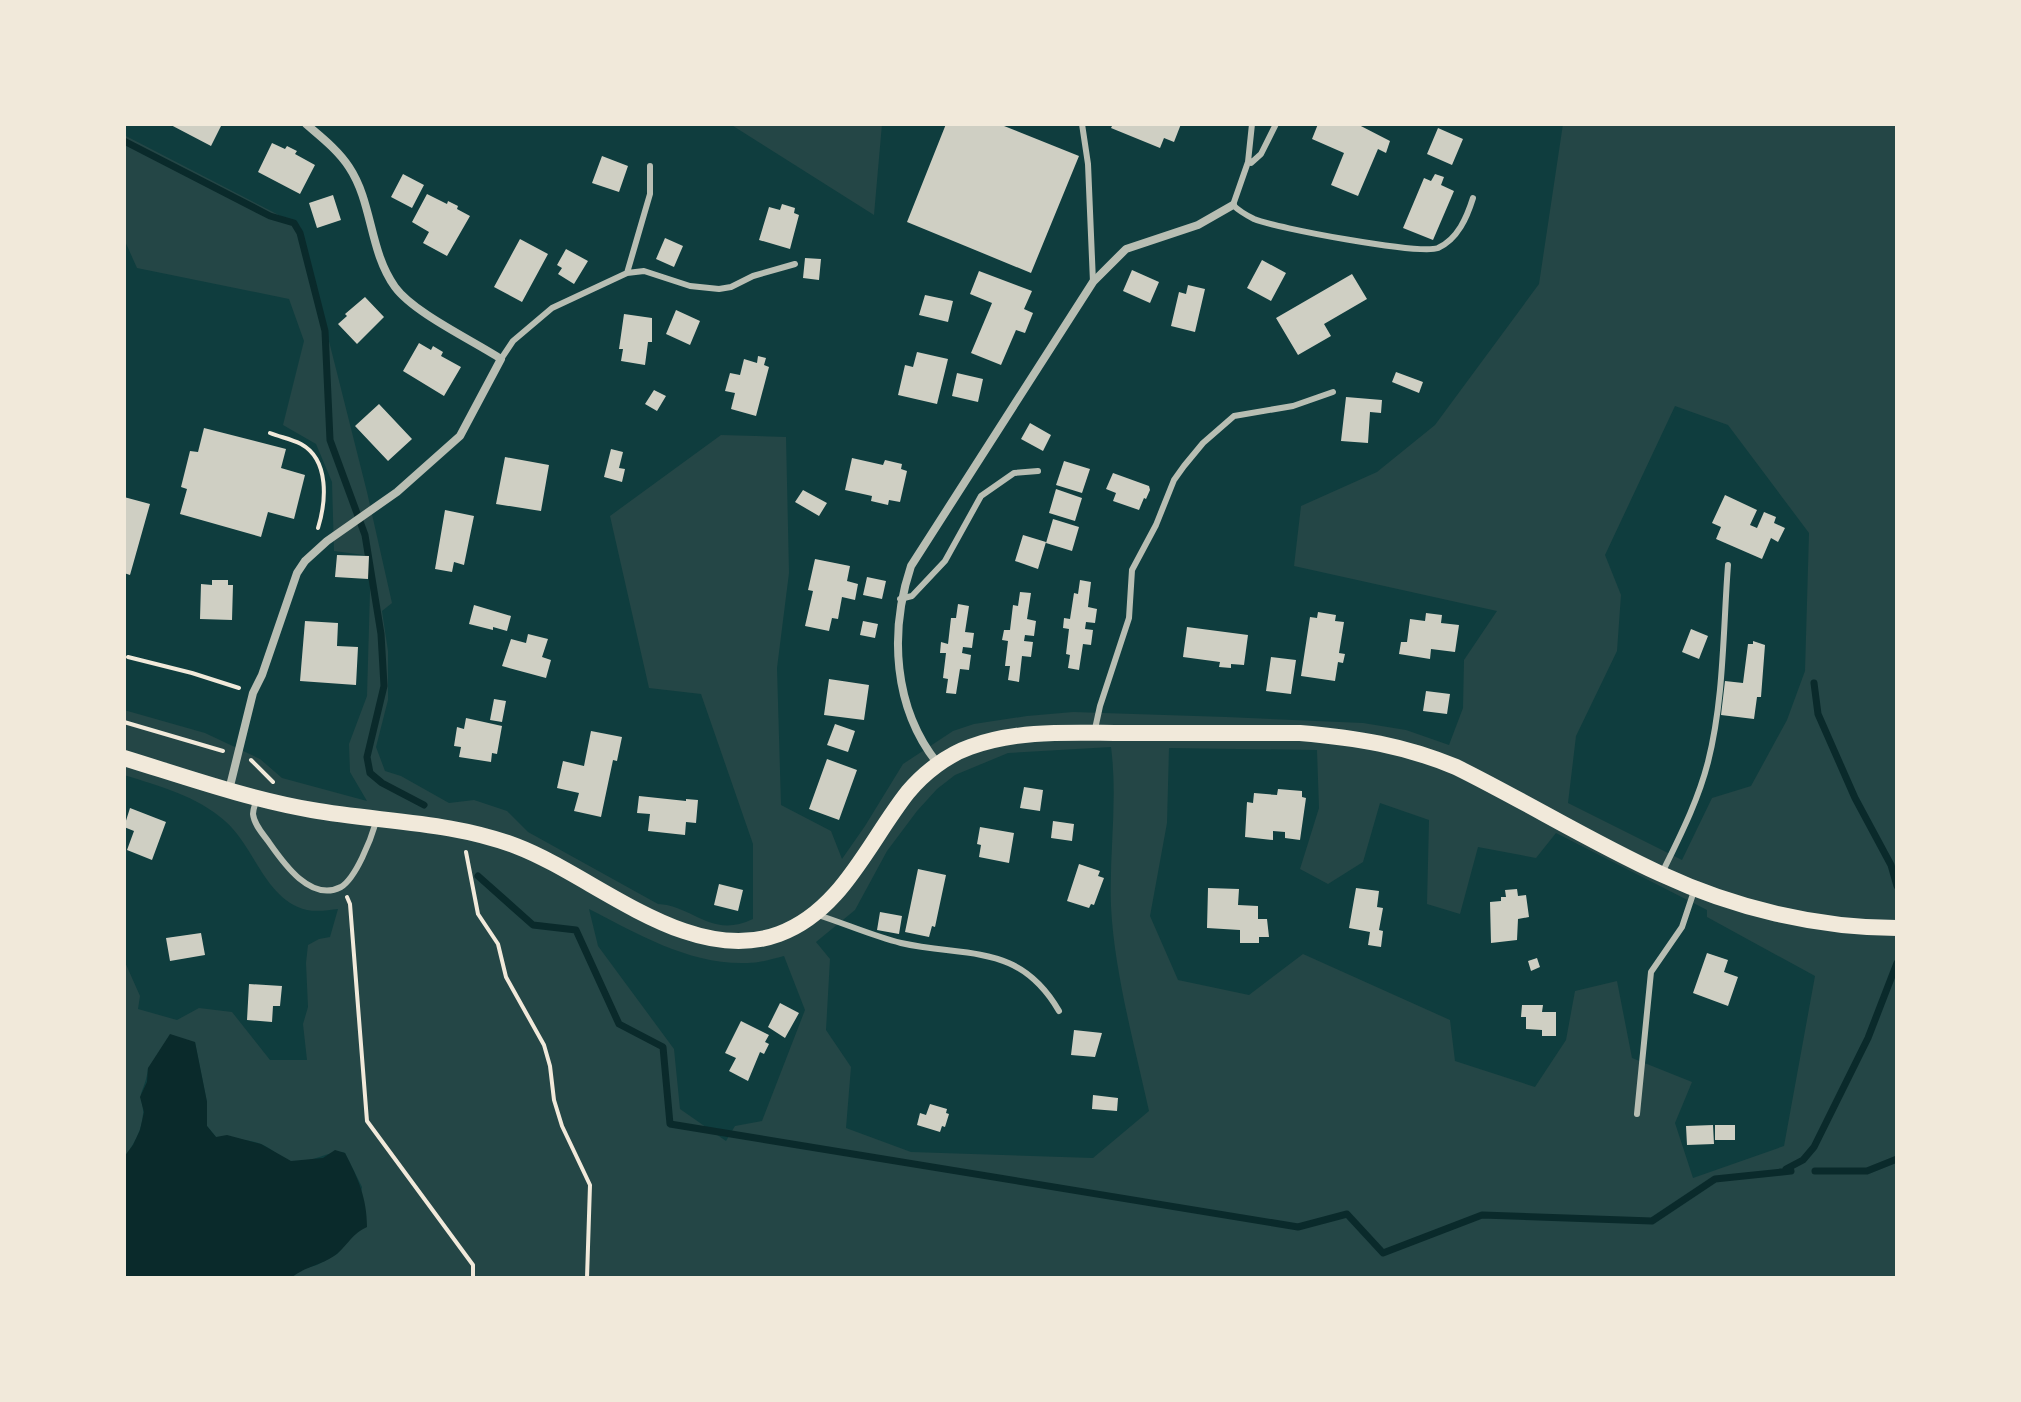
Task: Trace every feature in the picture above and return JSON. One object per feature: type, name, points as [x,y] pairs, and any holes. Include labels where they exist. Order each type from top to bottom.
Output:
[{"type":"main road","points":[[124,758],[256,798],[376,820],[468,832],[517,846],[646,915],[685,932],[707,937],[754,940],[779,934],[815,914],[856,868],[908,792],[939,764],[969,747],[1031,733],[1300,733],[1378,741],[1421,753],[1456,767],[1661,875],[1695,888],[1800,919],[1897,928]]},
{"type":"street","points":[[229,790],[253,693],[297,573],[313,553],[397,492],[460,436],[501,359],[424,312],[395,286],[378,254],[350,167],[316,127],[306,124]]},
{"type":"street","points":[[939,764],[915,728],[899,671],[897,628],[900,599],[911,566],[1093,282],[1126,249],[1198,225],[1233,205]]},
{"type":"lane","points":[[1082,124],[1088,164],[1093,282]]},
{"type":"lane","points":[[1252,124],[1248,162],[1233,205],[1256,220],[1323,236],[1430,250],[1450,240],[1460,229],[1473,198]]},
{"type":"lane","points":[[1248,162],[1251,163],[1261,154],[1276,124]]},
{"type":"lane","points":[[627,273],[650,194],[650,166]]},
{"type":"lane","points":[[501,359],[513,341],[552,308],[627,273],[644,271],[690,286],[719,289],[795,264]]},
{"type":"lane","points":[[1095,733],[1100,706],[1129,618],[1132,570],[1156,525],[1174,480],[1203,443],[1234,416],[1293,406],[1333,392]]},
{"type":"lane","points":[[900,599],[912,596],[945,561],[981,496],[1014,473],[1038,471]]},
{"type":"lane","points":[[1661,875],[1693,809],[1708,762],[1716,718],[1728,565]]},
{"type":"lane","points":[[256,798],[253,814],[257,825],[289,871],[319,889],[330,890],[342,886],[358,866],[376,820]]},
{"type":"lane","points":[[1637,1114],[1651,972],[1682,927],[1695,888]]},
{"type":"lane","points":[[815,914],[901,943],[982,954],[1012,965],[1040,984],[1059,1011]]},
{"type":"path","points":[[270,433],[303,445],[312,454],[323,479],[324,507],[313,542],[313,553]]},
{"type":"path","points":[[128,657],[253,693]]},
{"type":"path","points":[[124,722],[238,755],[251,761],[279,786]]},
{"type":"path","points":[[466,852],[478,914],[498,944],[506,977],[544,1045],[562,1126],[590,1185],[587,1278]]},
{"type":"path","points":[[342,886],[350,904],[367,1121],[473,1265],[473,1278]]},
{"type":"shaded area","points":[[730,124],[882,124],[874,215]]},
{"type":"shaded area","points":[[1563,124],[1897,124],[1897,1278],[291,1278],[303,1269],[337,1254],[356,1232],[362,1187],[345,1153],[296,1162],[261,1144],[216,1137],[207,1126],[207,1102],[195,1042],[148,1068],[141,1094],[141,1126],[124,1157],[124,960],[140,996],[138,1009],[177,1020],[199,1008],[232,1012],[270,1060],[307,1060],[303,1024],[308,1007],[308,945],[330,937],[338,909],[311,911],[293,904],[281,896],[235,832],[214,812],[177,793],[124,775],[124,710],[205,733],[260,759],[282,778],[367,801],[350,772],[349,744],[367,696],[371,556],[334,551],[332,482],[316,444],[283,425],[304,341],[289,299],[137,268],[124,239],[124,135],[300,226],[392,603],[382,611],[388,651],[388,700],[376,747],[385,771],[401,776],[449,803],[474,800],[507,811],[528,832],[658,904],[671,906],[714,924],[738,924],[753,919],[753,844],[701,694],[649,688],[610,516],[721,435],[786,437],[789,573],[777,668],[781,805],[831,831],[842,859],[903,764],[953,731],[974,724],[1073,712],[1363,723],[1406,730],[1449,745],[1463,708],[1464,660],[1497,611],[1294,566],[1301,506],[1377,472],[1435,425],[1539,284]],"holes":[[[1675,406],[1728,425],[1809,533],[1805,671],[1787,720],[1751,786],[1712,798],[1682,860],[1568,803],[1576,736],[1617,651],[1621,595],[1605,555]],[[1111,747],[1114,787],[1113,931],[1126,1009],[1149,1111],[1093,1158],[911,1152],[846,1128],[851,1067],[826,1030],[830,959],[816,942],[855,910],[887,851],[937,789],[955,775],[1008,753]],[[1169,748],[1317,750],[1319,808],[1300,869],[1328,884],[1363,862],[1380,803],[1429,820],[1427,904],[1460,914],[1478,847],[1536,858],[1556,833],[1707,910],[1707,917],[1815,976],[1784,1146],[1693,1178],[1675,1123],[1692,1082],[1632,1058],[1617,981],[1575,991],[1566,1040],[1535,1087],[1455,1061],[1450,1020],[1303,954],[1249,995],[1178,980],[1150,916],[1167,823]],[[589,909],[665,946],[705,959],[752,963],[784,956],[805,1010],[762,1121],[735,1126],[726,1141],[680,1109],[674,1049],[598,946]]]},
{"type":"shaded area","points":[[170,1034],[195,1042],[207,1102],[207,1126],[216,1137],[227,1135],[261,1144],[291,1161],[323,1158],[335,1150],[345,1153],[361,1188],[367,1227],[338,1253],[291,1278],[124,1278],[124,1157],[140,1130],[144,1112],[140,1097],[147,1082],[148,1068]]},
{"type":"building","points":[[169,124],[222,124],[211,146]]},
{"type":"building","points":[[946,124],[999,124],[1079,156],[1031,273],[907,222]]},
{"type":"building","points":[[1113,124],[1181,124],[1174,142],[1164,138],[1160,148],[1111,128]]},
{"type":"building","points":[[1318,124],[1357,124],[1390,141],[1386,153],[1378,149],[1358,196],[1331,185],[1344,153],[1312,139]]},
{"type":"building","points":[[1438,128],[1463,139],[1452,165],[1427,154]]},
{"type":"building","points":[[272,143],[297,151],[295,154],[315,165],[300,194],[258,172]]},
{"type":"building","points":[[602,156],[628,166],[619,192],[592,183]]},
{"type":"building","points":[[403,174],[424,185],[412,208],[391,197]]},
{"type":"building","points":[[1435,174],[1444,177],[1441,185],[1454,191],[1433,240],[1403,228],[1424,178],[1431,181]]},
{"type":"building","points":[[427,194],[458,206],[457,209],[470,216],[447,256],[423,243],[429,232],[412,222]]},
{"type":"building","points":[[333,195],[341,220],[317,228],[309,203]]},
{"type":"building","points":[[782,204],[795,208],[794,213],[799,215],[790,249],[759,240],[769,207],[780,210]]},
{"type":"building","points":[[665,238],[683,246],[674,267],[656,259]]},
{"type":"building","points":[[520,239],[548,254],[522,302],[494,287]]},
{"type":"building","points":[[566,249],[588,261],[574,284],[558,274],[562,268],[557,265]]},
{"type":"building","points":[[805,258],[821,259],[819,280],[803,278]]},
{"type":"building","points":[[1262,260],[1286,273],[1271,301],[1247,288]]},
{"type":"building","points":[[1132,270],[1159,282],[1150,303],[1123,291]]},
{"type":"building","points":[[979,271],[1032,291],[1024,309],[1033,313],[1025,333],[1016,330],[1001,365],[971,353],[992,303],[970,294]]},
{"type":"building","points":[[1352,274],[1367,299],[1324,324],[1331,336],[1298,355],[1276,318]]},
{"type":"building","points":[[1188,285],[1205,289],[1195,332],[1171,326],[1179,292],[1186,294]]},
{"type":"building","points":[[925,295],[953,301],[948,322],[919,315]]},
{"type":"building","points":[[365,297],[384,317],[357,344],[338,324]]},
{"type":"building","points":[[676,310],[700,321],[690,345],[666,334]]},
{"type":"building","points":[[624,314],[652,318],[652,342],[648,342],[645,365],[621,361],[623,349],[619,349]]},
{"type":"building","points":[[419,343],[431,350],[433,346],[443,352],[441,356],[461,367],[444,396],[403,371]]},
{"type":"building","points":[[917,352],[948,359],[937,404],[898,395],[905,365],[913,367]]},
{"type":"building","points":[[758,356],[766,358],[764,365],[769,367],[756,416],[731,409],[735,393],[725,391],[730,373],[740,375],[744,359],[757,363]]},
{"type":"building","points":[[1396,372],[1423,382],[1419,393],[1392,382]]},
{"type":"building","points":[[957,373],[983,379],[978,402],[952,396]]},
{"type":"building","points":[[654,390],[666,396],[657,411],[645,404]]},
{"type":"building","points":[[1346,397],[1382,400],[1381,413],[1370,412],[1368,443],[1341,441]]},
{"type":"building","points":[[379,404],[412,439],[388,461],[355,426]]},
{"type":"building","points":[[1030,423],[1051,435],[1043,451],[1021,439]]},
{"type":"building","points":[[204,428],[286,449],[281,468],[305,475],[294,519],[268,512],[261,537],[180,514],[187,489],[181,487],[190,451],[198,452]]},
{"type":"building","points":[[611,449],[623,452],[619,468],[625,469],[622,482],[604,477]]},
{"type":"building","points":[[505,457],[549,465],[541,511],[496,504]]},
{"type":"building","points":[[852,458],[883,465],[885,460],[902,464],[901,469],[907,471],[900,502],[889,500],[888,505],[871,501],[872,496],[845,490]]},
{"type":"building","points":[[1064,461],[1090,469],[1082,493],[1056,485]]},
{"type":"building","points":[[1113,473],[1149,486],[1150,490],[1139,510],[1113,501],[1116,493],[1106,489]]},
{"type":"building","points":[[1056,489],[1082,498],[1075,521],[1049,513]]},
{"type":"building","points":[[803,490],[827,503],[819,516],[795,502]]},
{"type":"building","points":[[1725,495],[1757,510],[1750,525],[1757,528],[1764,512],[1776,517],[1774,523],[1785,528],[1778,542],[1771,538],[1762,559],[1716,539],[1721,527],[1712,523]]},
{"type":"building","points":[[124,497],[150,504],[130,575],[124,573]]},
{"type":"building","points":[[445,510],[474,516],[464,565],[454,562],[452,572],[435,569]]},
{"type":"building","points":[[1053,519],[1079,527],[1072,551],[1046,543]]},
{"type":"building","points":[[1023,535],[1046,542],[1038,569],[1015,561]]},
{"type":"building","points":[[337,555],[369,556],[368,579],[335,577]]},
{"type":"building","points":[[815,559],[850,566],[847,581],[858,584],[855,600],[842,597],[838,619],[832,618],[829,631],[805,626],[813,591],[808,590]]},
{"type":"building","points":[[867,577],[886,581],[882,599],[863,595]]},
{"type":"building","points":[[212,580],[228,580],[228,585],[233,585],[232,620],[200,619],[201,584],[212,585]]},
{"type":"building","points":[[1080,580],[1091,582],[1088,607],[1097,609],[1095,623],[1086,622],[1085,629],[1093,630],[1091,645],[1083,644],[1079,670],[1068,668],[1069,629],[1063,628],[1064,618],[1070,619],[1074,593],[1078,594]]},
{"type":"building","points":[[1020,592],[1031,593],[1027,619],[1036,621],[1034,636],[1025,635],[1024,641],[1033,642],[1031,657],[1022,656],[1019,682],[1008,680],[1010,666],[1005,666],[1008,641],[1002,640],[1004,630],[1010,630],[1013,605],[1018,606]]},
{"type":"building","points":[[958,604],[969,606],[965,632],[974,633],[972,648],[963,647],[962,653],[971,655],[969,670],[960,669],[956,694],[946,693],[948,679],[943,678],[946,653],[940,653],[941,642],[948,644],[951,618],[956,618]]},
{"type":"building","points":[[474,605],[511,616],[507,631],[469,624]]},
{"type":"building","points":[[1318,612],[1336,615],[1335,621],[1344,622],[1339,653],[1345,654],[1343,663],[1338,662],[1335,681],[1301,676],[1310,617],[1317,618]]},
{"type":"building","points":[[1426,613],[1442,615],[1441,623],[1459,625],[1455,652],[1431,649],[1430,659],[1399,654],[1401,642],[1407,642],[1410,619],[1425,621]]},
{"type":"building","points":[[305,621],[338,623],[337,646],[358,647],[356,685],[300,681]]},
{"type":"building","points":[[863,621],[878,624],[875,638],[860,635]]},
{"type":"building","points":[[1187,627],[1248,635],[1244,665],[1219,667],[1220,662],[1183,657]]},
{"type":"building","points":[[1691,629],[1708,636],[1699,659],[1682,652]]},
{"type":"building","points":[[528,634],[548,639],[542,657],[551,660],[546,678],[502,666],[511,639],[526,643]]},
{"type":"building","points":[[1753,641],[1765,645],[1761,697],[1757,697],[1754,719],[1721,715],[1725,681],[1743,683],[1748,644],[1753,644]]},
{"type":"building","points":[[1271,657],[1296,660],[1291,694],[1266,691]]},
{"type":"building","points":[[829,679],[869,685],[864,720],[824,715]]},
{"type":"building","points":[[1426,691],[1450,694],[1447,714],[1423,711]]},
{"type":"building","points":[[494,699],[506,701],[502,722],[490,720]]},
{"type":"building","points":[[466,718],[502,726],[497,754],[492,753],[491,762],[459,757],[461,747],[454,746],[457,727],[464,729]]},
{"type":"building","points":[[835,724],[855,731],[848,752],[827,745]]},
{"type":"building","points":[[591,731],[622,737],[617,761],[613,760],[601,817],[574,811],[579,793],[557,788],[563,761],[584,766]]},
{"type":"building","points":[[827,759],[857,770],[839,820],[809,809]]},
{"type":"building","points":[[1024,787],[1043,790],[1040,811],[1020,808]]},
{"type":"building","points":[[1278,789],[1302,791],[1302,797],[1306,798],[1300,840],[1285,838],[1285,832],[1273,831],[1273,840],[1245,837],[1247,802],[1253,803],[1254,793],[1277,795]]},
{"type":"building","points":[[639,796],[698,800],[696,823],[686,822],[685,835],[648,831],[650,814],[637,813]]},
{"type":"building","points":[[130,808],[166,822],[152,860],[127,850],[134,831],[124,827]]},
{"type":"building","points":[[1053,821],[1074,824],[1072,841],[1051,838]]},
{"type":"building","points":[[980,827],[1014,833],[1009,863],[979,857],[981,845],[977,844]]},
{"type":"building","points":[[1079,864],[1100,871],[1098,876],[1104,878],[1094,905],[1091,904],[1089,908],[1067,901]]},
{"type":"building","points":[[918,869],[946,875],[935,927],[932,926],[929,937],[905,932]]},
{"type":"building","points":[[719,884],[743,890],[738,911],[714,905]]},
{"type":"building","points":[[1208,888],[1239,889],[1238,905],[1258,906],[1258,919],[1267,919],[1269,937],[1259,937],[1259,943],[1240,943],[1240,930],[1207,928]]},
{"type":"building","points":[[1356,888],[1379,891],[1377,907],[1383,908],[1379,930],[1383,931],[1381,947],[1368,945],[1370,932],[1349,928]]},
{"type":"building","points":[[1517,889],[1518,896],[1526,895],[1529,917],[1518,919],[1517,940],[1491,943],[1490,902],[1506,897],[1505,890]]},
{"type":"building","points":[[880,912],[902,916],[899,934],[877,930]]},
{"type":"building","points":[[201,933],[205,955],[170,961],[166,938]]},
{"type":"building","points":[[1707,953],[1728,960],[1724,972],[1738,977],[1728,1006],[1693,993]]},
{"type":"building","points":[[1537,958],[1540,967],[1531,971],[1528,961]]},
{"type":"building","points":[[249,984],[282,986],[280,1006],[273,1006],[272,1022],[247,1020]]},
{"type":"building","points":[[780,1003],[799,1013],[785,1038],[768,1027]]},
{"type":"building","points":[[1522,1005],[1543,1005],[1542,1012],[1556,1012],[1556,1036],[1542,1036],[1542,1030],[1526,1029],[1526,1017],[1521,1017]]},
{"type":"building","points":[[741,1021],[769,1035],[765,1042],[769,1044],[764,1054],[760,1052],[748,1081],[729,1071],[736,1058],[725,1053]]},
{"type":"building","points":[[1074,1030],[1102,1033],[1095,1057],[1071,1055]]},
{"type":"building","points":[[1093,1095],[1118,1098],[1117,1111],[1092,1109]]},
{"type":"building","points":[[930,1104],[947,1109],[946,1113],[949,1114],[940,1132],[917,1125],[920,1113],[926,1115]]},
{"type":"building","points":[[1713,1125],[1714,1144],[1687,1145],[1686,1126]]},
{"type":"building","points":[[1715,1125],[1735,1125],[1735,1140],[1715,1140]]},
{"type":"waterway","points":[[124,141],[270,216],[294,223],[300,233],[325,331],[330,440],[365,535],[381,634],[384,686],[367,757],[370,773],[382,783],[424,805]]},
{"type":"waterway","points":[[1814,683],[1818,714],[1855,798],[1891,865],[1897,886]]},
{"type":"waterway","points":[[478,876],[533,925],[576,930],[619,1024],[663,1047],[670,1124],[1298,1227],[1347,1214],[1383,1253],[1482,1215],[1652,1221],[1715,1179],[1791,1171]]},
{"type":"waterway","points":[[1786,1169],[1803,1160],[1814,1147],[1868,1038],[1897,963]]},
{"type":"waterway","points":[[1815,1171],[1867,1171],[1897,1159]]}]
